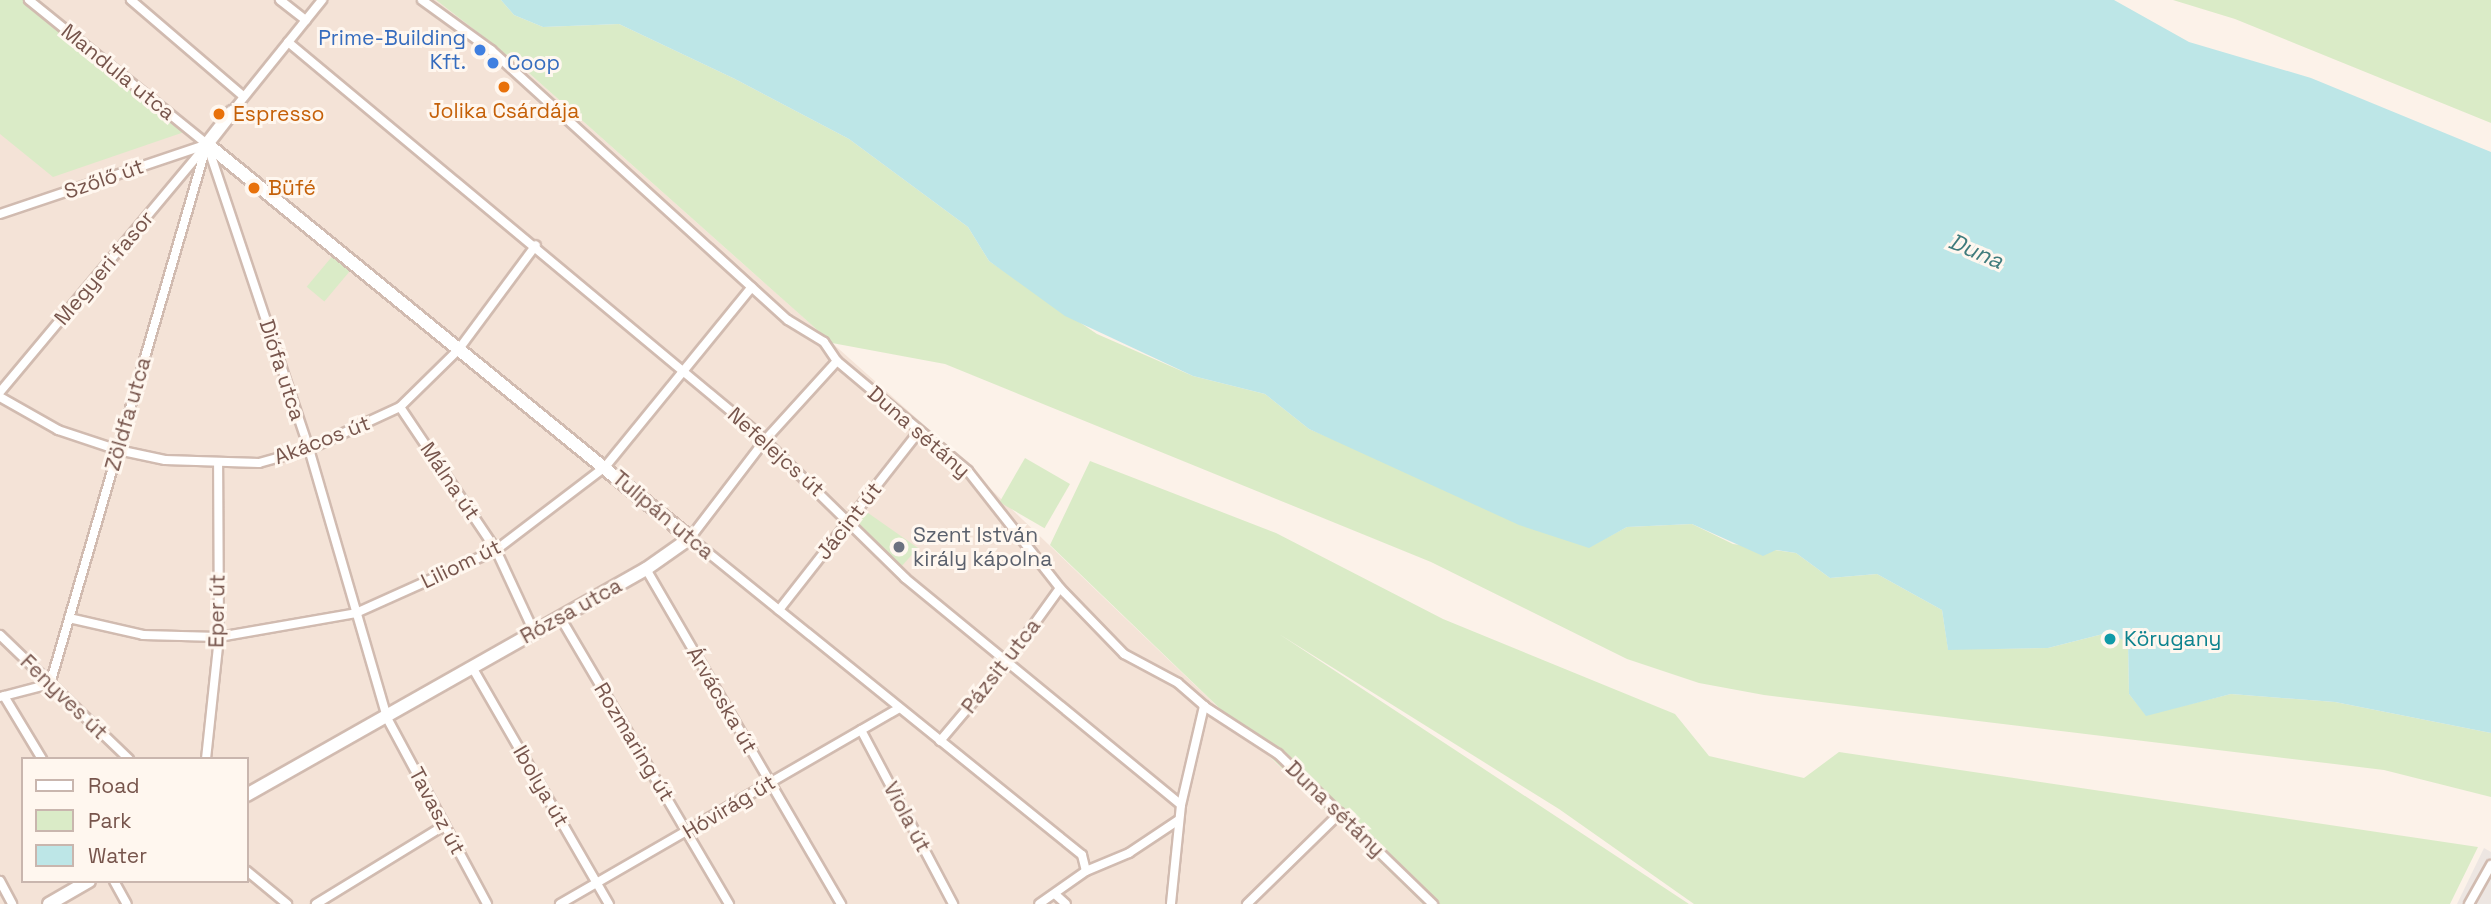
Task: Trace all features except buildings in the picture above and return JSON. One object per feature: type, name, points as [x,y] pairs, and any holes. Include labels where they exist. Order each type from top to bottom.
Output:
[{"type":"street","name":"Mandula utca","points":[[29,0],[207,144]]},
{"type":"street","points":[[131,0],[243,96]]},
{"type":"street","points":[[280,0],[306,20]]},
{"type":"street","points":[[207,144],[322,0]]},
{"type":"street","name":"Duna sétány","points":[[422,0],[509,66],[788,320],[824,342],[837,361],[918,433],[968,471],[1060,588],[1124,654],[1178,683],[1204,706],[1278,754],[1433,904]]},
{"type":"street","name":"Nefelejcs út","points":[[288,43],[536,245],[765,440],[850,519],[905,578],[1181,805]]},
{"type":"street","name":"Tulipán utca","points":[[207,144],[898,709],[1082,855],[1086,871]]},
{"type":"street","name":"Szőlő út","points":[[0,214],[207,144]]},
{"type":"street","name":"Megyeri fasor","points":[[0,394],[207,144]]},
{"type":"street","name":"Diófa utca","points":[[207,144],[309,449],[387,718]]},
{"type":"street","name":"Zöldfa utca","points":[[50,684],[207,144]]},
{"type":"street","name":"Akácos út","points":[[0,394],[58,430],[118,450],[165,460],[259,463],[309,449],[400,407],[459,349],[536,245]]},
{"type":"street","name":"Liliom út","points":[[69,618],[143,635],[219,637],[356,612],[496,550],[605,467],[752,287]]},
{"type":"street","name":"Rózsa utca","points":[[248,795],[646,569],[690,538],[765,440],[837,361]]},
{"type":"street","name":"Málna út","points":[[400,407],[496,550],[534,632]]},
{"type":"street","name":"Jácint út","points":[[779,610],[918,433]]},
{"type":"street","name":"Eper út","points":[[206,757],[219,637],[218,463]]},
{"type":"street","name":"Árvácska út","points":[[646,569],[841,904]]},
{"type":"street","name":"Pázsit utca","points":[[940,741],[1006,663],[1060,588]]},
{"type":"street","name":"Rozmaring út","points":[[560,617],[729,904]]},
{"type":"street","name":"Fenyves út","points":[[0,635],[127,757]]},
{"type":"street","name":"Ibolya út","points":[[472,667],[609,904]]},
{"type":"street","points":[[41,757],[2,697],[50,684]]},
{"type":"street","points":[[1171,904],[1177,821],[1204,706]]},
{"type":"street","name":"Hóvirág út","points":[[560,904],[688,833],[770,782],[898,709]]},
{"type":"street","name":"Tavasz út","points":[[387,718],[487,904]]},
{"type":"street","name":"Viola út","points":[[861,730],[953,904]]},
{"type":"street","points":[[1247,904],[1340,813]]},
{"type":"street","points":[[1039,904],[1056,895],[1086,871],[1129,853],[1177,821]]},
{"type":"street","points":[[316,904],[445,824]]},
{"type":"street","points":[[2469,904],[2491,865]]},
{"type":"street","points":[[248,872],[287,904]]},
{"type":"street","points":[[0,881],[12,904]]},
{"type":"street","points":[[49,904],[86,883]]},
{"type":"street","points":[[115,883],[127,904]]},
{"type":"street","points":[[1056,895],[1066,904]]},
{"type":"shaded area","points":[[0,0],[436,0],[521,66],[923,424],[1423,904],[0,904]]},
{"type":"shaded area","points":[[2484,848],[2491,852],[2491,904],[2457,904]]},
{"type":"green space","points":[[0,0],[25,0],[193,129],[53,177],[0,134]]},
{"type":"green space","points":[[436,0],[501,0],[514,15],[543,27],[619,24],[735,79],[849,139],[968,227],[989,261],[1097,334],[1193,376],[1265,394],[1309,429],[1589,547],[1627,527],[1692,524],[1733,544],[1796,553],[1830,578],[1877,574],[1942,610],[1948,649],[2048,648],[2107,633],[2128,641],[2129,694],[2146,715],[2231,694],[2335,702],[2491,733],[2491,797],[2384,770],[1764,695],[1699,683],[1627,659],[1431,562],[945,364],[832,343],[521,66]]},
{"type":"green space","points":[[2173,0],[2491,0],[2491,123],[2235,19]]},
{"type":"green space","points":[[335,253],[353,268],[324,301],[307,287]]},
{"type":"green space","points":[[1025,458],[1070,484],[1045,528],[1000,502]]},
{"type":"green space","points":[[1090,461],[1276,533],[1443,619],[1675,714],[1709,756],[1804,778],[1839,752],[2478,847],[2450,904],[1694,904],[1559,809],[1279,634],[1689,904],[1423,904],[1050,545]]},
{"type":"green space","points":[[861,508],[918,548],[900,568],[852,519]]},
{"type":"water","name":"Duna","points":[[501,0],[2114,0],[2189,42],[2311,78],[2491,152],[2491,733],[2335,702],[2231,694],[2146,716],[2129,694],[2128,642],[2107,633],[2048,648],[1948,650],[1942,610],[1877,574],[1830,578],[1796,553],[1776,550],[1763,556],[1692,524],[1627,527],[1589,548],[1519,525],[1309,429],[1265,394],[1193,376],[1065,316],[989,261],[968,227],[849,139],[735,79],[619,24],[543,27],[514,15]]},
{"type":"place","name":"Prime-Building Kft.","points":[[480,50]]},
{"type":"place","name":"Coop","points":[[493,63]]},
{"type":"place","name":"Jolika Csárdája","points":[[504,87]]},
{"type":"place","name":"Espresso","points":[[219,114]]},
{"type":"place","name":"Büfé","points":[[254,188]]},
{"type":"place","name":"Szent István király kápolna","points":[[899,547]]},
{"type":"place","name":"Körugany","points":[[2110,639]]}]
